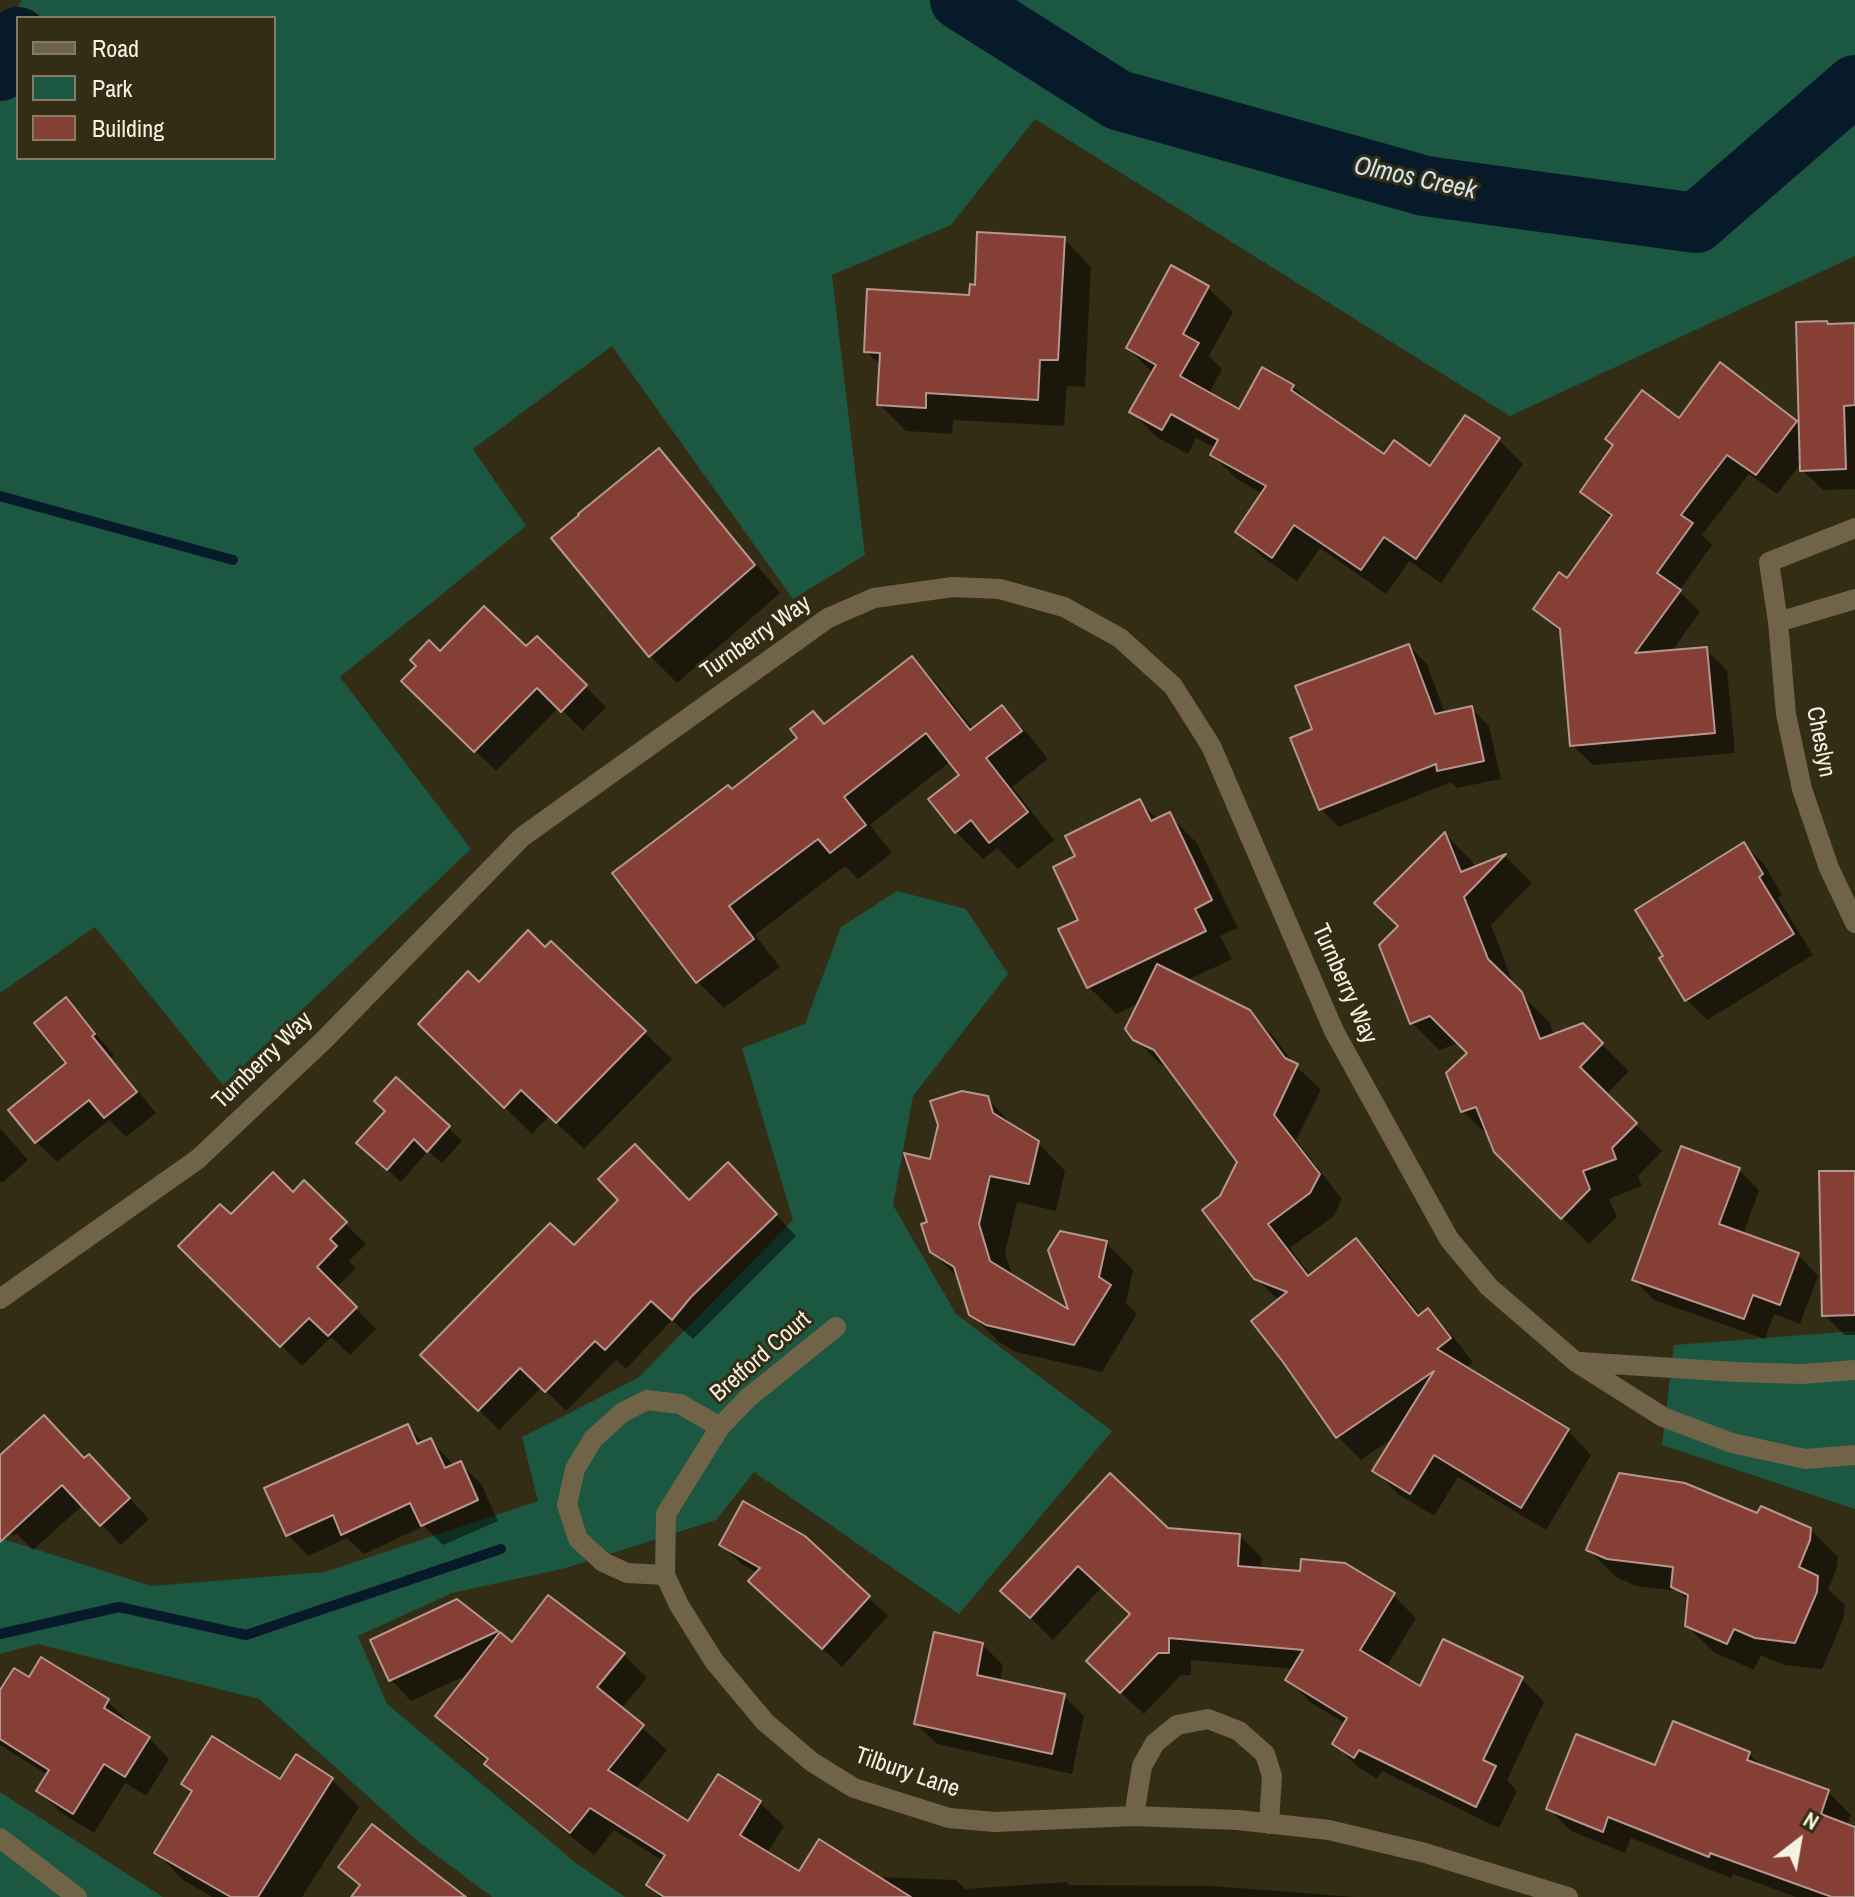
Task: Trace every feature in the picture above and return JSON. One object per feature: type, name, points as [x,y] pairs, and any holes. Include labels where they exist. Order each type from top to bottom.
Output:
[{"type":"street","name":"Cheslyn","points":[[1855,528],[1769,562],[1786,714],[1802,789],[1829,868],[1855,923]]},
{"type":"street","name":"Turnberry Way","points":[[0,1299],[198,1159],[324,1040],[522,837],[828,618],[874,598],[953,587],[1000,589],[1064,607],[1120,638],[1173,686],[1211,746],[1334,1031],[1449,1239],[1489,1287],[1576,1362],[1663,1417],[1732,1443],[1805,1459],[1855,1455]]},
{"type":"street","points":[[1778,622],[1855,599]]},
{"type":"street","name":"Bretford Court","points":[[720,1427],[680,1404],[647,1400],[623,1412],[593,1439],[575,1469],[567,1505],[578,1539],[603,1562],[627,1573],[665,1575],[666,1514],[720,1427],[748,1398],[836,1327]]},
{"type":"street","points":[[1576,1362],[1802,1374],[1855,1370]]},
{"type":"street","name":"Tilbury Lane","points":[[665,1575],[679,1605],[714,1661],[765,1722],[812,1762],[854,1788],[949,1818],[995,1822],[1134,1816],[1329,1830],[1411,1849],[1568,1897]]},
{"type":"street","points":[[1134,1816],[1142,1766],[1155,1743],[1177,1725],[1208,1719],[1239,1731],[1265,1754],[1272,1776],[1269,1824]]},
{"type":"street","points":[[0,1838],[77,1897]]},
{"type":"green space","points":[[22,0],[1855,0],[1855,256],[1510,416],[1035,119],[951,225],[832,275],[865,555],[793,599],[612,346],[473,449],[526,526],[340,677],[471,849],[223,1085],[95,927],[0,993],[0,37]]},
{"type":"green space","points":[[897,891],[966,909],[1008,974],[913,1096],[893,1205],[956,1314],[1112,1431],[959,1614],[754,1472],[716,1520],[566,1568],[452,1593],[358,1636],[387,1704],[576,1863],[625,1897],[492,1897],[420,1843],[259,1699],[38,1644],[0,1654],[0,1538],[151,1586],[325,1572],[538,1501],[522,1437],[638,1378],[793,1220],[742,1048],[805,1024],[841,927]]},
{"type":"green space","points":[[1855,1331],[1855,1509],[1662,1445],[1674,1345]]},
{"type":"green space","points":[[0,1792],[163,1897],[0,1897]]},
{"type":"building","points":[[977,232],[1065,237],[1058,360],[1040,360],[1038,400],[926,393],[926,408],[877,405],[880,353],[864,352],[867,289],[969,295],[970,284],[975,285]]},
{"type":"building","points":[[1171,265],[1209,286],[1183,334],[1199,343],[1180,376],[1239,409],[1262,367],[1294,385],[1291,390],[1384,454],[1394,440],[1430,466],[1465,415],[1500,438],[1416,559],[1384,537],[1361,570],[1294,525],[1272,558],[1235,532],[1266,486],[1210,455],[1218,440],[1171,414],[1162,430],[1129,412],[1156,365],[1126,348]]},
{"type":"building","points":[[1827,321],[1828,324],[1855,323],[1855,405],[1844,406],[1846,469],[1800,471],[1796,322]]},
{"type":"building","points":[[1720,362],[1797,421],[1756,475],[1727,455],[1681,515],[1693,523],[1657,573],[1681,590],[1635,653],[1707,647],[1715,733],[1570,746],[1560,629],[1533,609],[1559,572],[1567,578],[1612,515],[1580,492],[1613,445],[1605,439],[1642,390],[1679,418]]},
{"type":"building","points":[[659,448],[755,565],[649,657],[551,538]]},
{"type":"building","points":[[484,606],[526,646],[537,636],[587,685],[561,712],[537,688],[474,752],[401,681],[416,666],[410,660],[429,640],[440,651]]},
{"type":"building","points":[[1409,644],[1435,714],[1472,706],[1484,761],[1437,771],[1436,764],[1319,810],[1290,738],[1312,729],[1295,686]]},
{"type":"building","points":[[912,656],[970,730],[1002,705],[1022,731],[986,758],[1028,812],[989,843],[971,820],[955,833],[928,799],[959,775],[926,733],[844,797],[866,825],[830,853],[818,839],[729,906],[754,939],[696,983],[612,873],[728,785],[732,789],[797,738],[790,729],[813,711],[824,724]]},
{"type":"building","points":[[1140,799],[1151,821],[1170,812],[1212,900],[1195,909],[1206,931],[1087,988],[1058,929],[1078,920],[1053,867],[1075,856],[1065,836]]},
{"type":"building","points":[[1445,832],[1461,872],[1506,854],[1464,897],[1488,959],[1522,992],[1540,1039],[1583,1023],[1603,1043],[1580,1067],[1637,1123],[1612,1148],[1616,1159],[1583,1171],[1590,1189],[1561,1219],[1494,1152],[1476,1107],[1461,1112],[1446,1073],[1467,1053],[1430,1016],[1410,1024],[1379,945],[1398,926],[1374,903]]},
{"type":"building","points":[[1744,842],[1763,874],[1759,877],[1794,934],[1685,1001],[1635,910]]},
{"type":"building","points":[[528,930],[545,947],[551,941],[646,1031],[556,1123],[521,1090],[504,1108],[418,1024],[468,971],[479,982]]},
{"type":"building","points":[[1157,964],[1250,1010],[1285,1058],[1298,1064],[1274,1115],[1320,1174],[1310,1193],[1268,1224],[1308,1276],[1356,1238],[1418,1316],[1428,1308],[1451,1338],[1437,1349],[1569,1429],[1521,1508],[1434,1455],[1410,1494],[1372,1471],[1434,1371],[1336,1438],[1251,1321],[1287,1292],[1254,1279],[1202,1210],[1220,1196],[1237,1162],[1154,1050],[1133,1040],[1125,1029]]},
{"type":"building","points":[[66,997],[95,1034],[92,1036],[137,1092],[104,1118],[89,1100],[35,1143],[8,1110],[66,1063],[34,1023]]},
{"type":"building","points":[[396,1077],[450,1126],[427,1152],[414,1139],[387,1170],[356,1143],[385,1111],[374,1101]]},
{"type":"building","points":[[962,1091],[988,1096],[993,1113],[1039,1141],[1029,1184],[990,1176],[979,1224],[990,1261],[1068,1309],[1048,1250],[1060,1231],[1107,1241],[1099,1277],[1111,1285],[1074,1345],[986,1325],[969,1315],[954,1267],[930,1252],[921,1224],[927,1222],[904,1153],[930,1159],[938,1125],[930,1101]]},
{"type":"building","points":[[635,1144],[689,1200],[728,1162],[777,1214],[691,1297],[672,1320],[651,1301],[605,1350],[595,1341],[545,1392],[520,1368],[478,1411],[420,1355],[550,1223],[574,1245],[618,1200],[598,1179]]},
{"type":"building","points":[[1681,1146],[1740,1168],[1719,1224],[1799,1253],[1780,1305],[1753,1295],[1744,1319],[1632,1280]]},
{"type":"building","points":[[1819,1171],[1855,1171],[1855,1315],[1822,1316]]},
{"type":"building","points":[[273,1172],[293,1192],[304,1180],[347,1222],[330,1239],[337,1246],[317,1267],[357,1307],[328,1336],[309,1318],[280,1347],[178,1246],[220,1204],[231,1214]]},
{"type":"building","points":[[44,1415],[84,1458],[89,1454],[130,1498],[100,1526],[62,1485],[0,1542],[0,1455]]},
{"type":"building","points":[[408,1424],[417,1444],[431,1438],[445,1468],[461,1461],[478,1500],[421,1526],[410,1503],[341,1535],[333,1515],[286,1536],[264,1488]]},
{"type":"building","points":[[1110,1473],[1168,1528],[1240,1534],[1238,1566],[1300,1571],[1301,1559],[1345,1563],[1395,1593],[1360,1650],[1420,1686],[1443,1639],[1523,1677],[1483,1760],[1496,1766],[1476,1807],[1359,1750],[1354,1758],[1332,1744],[1347,1718],[1285,1680],[1303,1650],[1169,1638],[1169,1653],[1158,1653],[1120,1693],[1086,1661],[1130,1614],[1078,1566],[1030,1618],[1000,1591]]},
{"type":"building","points":[[1619,1473],[1685,1483],[1757,1513],[1761,1506],[1811,1528],[1810,1540],[1799,1567],[1818,1576],[1817,1592],[1795,1643],[1755,1638],[1734,1629],[1727,1644],[1685,1626],[1688,1595],[1671,1587],[1673,1567],[1607,1559],[1586,1550]]},
{"type":"building","points":[[743,1501],[805,1536],[870,1596],[822,1649],[748,1581],[760,1568],[719,1545]]},
{"type":"building","points":[[548,1595],[625,1653],[597,1687],[644,1725],[608,1770],[688,1821],[718,1774],[761,1801],[740,1835],[799,1871],[819,1839],[911,1897],[664,1897],[646,1885],[665,1855],[590,1808],[570,1833],[484,1764],[488,1759],[435,1716],[500,1632],[512,1642]]},
{"type":"building","points":[[457,1599],[498,1631],[389,1681],[370,1640]]},
{"type":"building","points":[[934,1632],[983,1643],[977,1675],[1065,1694],[1052,1754],[914,1724]]},
{"type":"building","points":[[41,1657],[109,1699],[104,1708],[150,1737],[125,1777],[104,1764],[73,1814],[36,1791],[49,1770],[0,1739],[0,1690],[14,1668],[29,1677]]},
{"type":"building","points":[[1673,1721],[1750,1752],[1747,1760],[1829,1790],[1821,1814],[1855,1827],[1855,1897],[1832,1897],[1710,1853],[1709,1857],[1608,1817],[1603,1832],[1546,1809],[1576,1734],[1655,1765]]},
{"type":"building","points":[[212,1736],[280,1779],[296,1754],[333,1778],[258,1897],[231,1897],[154,1853],[192,1791],[181,1784]]},
{"type":"building","points":[[372,1824],[466,1897],[351,1897],[360,1885],[338,1867]]},
{"type":"waterway","name":"Olmos Creek","points":[[960,0],[1118,100],[1425,186],[1696,223],[1855,85]]},
{"type":"waterway","name":"Olmos Creek","points":[[0,71],[16,41]]},
{"type":"waterway","points":[[0,496],[233,560]]},
{"type":"waterway","points":[[0,1634],[119,1607],[246,1635],[501,1549]]}]
